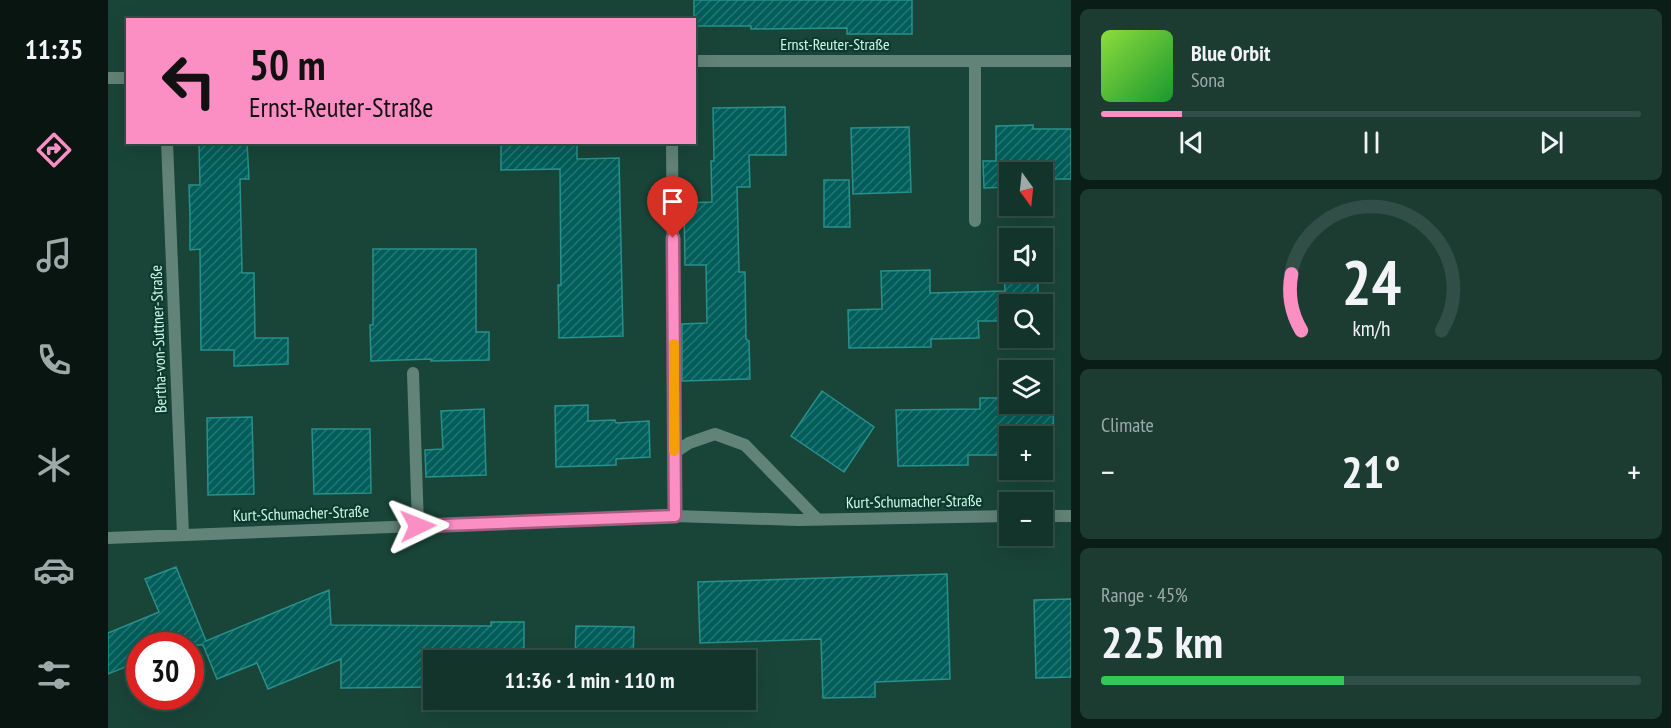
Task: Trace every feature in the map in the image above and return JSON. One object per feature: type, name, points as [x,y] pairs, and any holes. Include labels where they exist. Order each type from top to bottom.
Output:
[{"type":"street","name":"Ernst-Reuter-Straße","points":[[696,61],[1071,61]]},
{"type":"street","points":[[975,61],[975,221]]},
{"type":"street","points":[[108,78],[126,78]]},
{"type":"street","name":"Bertha-von-Suttner-Straße","points":[[167,144],[183,535]]},
{"type":"street","points":[[672,144],[675,516]]},
{"type":"street","points":[[413,373],[418,526]]},
{"type":"street","points":[[674,453],[689,443],[715,434],[745,445],[818,520]]},
{"type":"street","name":"Kurt-Schumacher-Straße","points":[[108,538],[675,516],[818,520],[999,516]]},
{"type":"street","points":[[1053,516],[1071,516]]},
{"type":"building","points":[[694,0],[912,0],[912,34],[847,34],[847,28],[751,29],[751,26],[696,26],[696,18],[694,18]]},
{"type":"building","points":[[785,107],[786,155],[749,155],[750,187],[737,187],[739,272],[745,272],[746,339],[749,341],[750,379],[682,381],[682,324],[707,323],[706,265],[685,265],[684,203],[712,202],[713,108]]},
{"type":"building","points":[[1033,125],[1033,129],[1071,129],[1071,179],[1053,179],[1053,162],[999,162],[999,187],[984,188],[983,161],[996,161],[996,126]]},
{"type":"building","points":[[909,127],[911,192],[853,194],[851,128]]},
{"type":"building","points":[[199,144],[247,144],[249,179],[240,179],[242,273],[254,273],[255,338],[288,338],[288,364],[234,366],[234,350],[201,350],[200,249],[190,250],[189,185],[200,185]]},
{"type":"building","points":[[501,144],[577,144],[577,159],[619,158],[623,336],[559,338],[560,169],[501,170]]},
{"type":"building","points":[[824,180],[849,180],[850,227],[824,227]]},
{"type":"building","points":[[373,249],[476,249],[476,332],[489,332],[489,360],[371,361]]},
{"type":"building","points":[[930,270],[930,293],[1005,291],[1005,282],[1038,282],[1038,294],[999,294],[999,321],[978,321],[979,338],[931,339],[931,347],[849,348],[848,310],[882,309],[881,271]]},
{"type":"building","points":[[822,391],[874,427],[844,472],[791,436]]},
{"type":"building","points":[[980,398],[999,398],[999,414],[1053,414],[1053,398],[1054,454],[1053,426],[999,426],[999,455],[968,455],[968,465],[898,466],[896,410],[980,409]]},
{"type":"building","points":[[588,405],[588,421],[615,420],[616,423],[649,421],[650,457],[616,459],[616,465],[556,467],[555,406]]},
{"type":"building","points":[[484,409],[486,475],[426,477],[425,450],[443,449],[441,411]]},
{"type":"building","points":[[252,417],[254,494],[208,495],[207,418]]},
{"type":"building","points":[[312,429],[370,429],[371,493],[314,494]]},
{"type":"building","points":[[176,567],[202,632],[126,632],[126,667],[108,674],[108,633],[159,612],[145,579]]},
{"type":"building","points":[[947,574],[950,679],[875,682],[875,697],[823,698],[821,639],[700,643],[698,582]]},
{"type":"building","points":[[329,590],[331,625],[491,626],[491,622],[524,622],[524,650],[423,650],[423,687],[341,688],[341,659],[268,689],[257,663],[217,679],[204,647],[204,636],[206,641]]},
{"type":"building","points":[[1071,599],[1071,677],[1036,678],[1034,600]]},
{"type":"building","points":[[576,626],[634,627],[633,650],[575,650]]},
{"type":"slow traffic","points":[[674,344],[674,451]]},
{"type":"route","points":[[418,526],[675,516],[673,238]]}]
